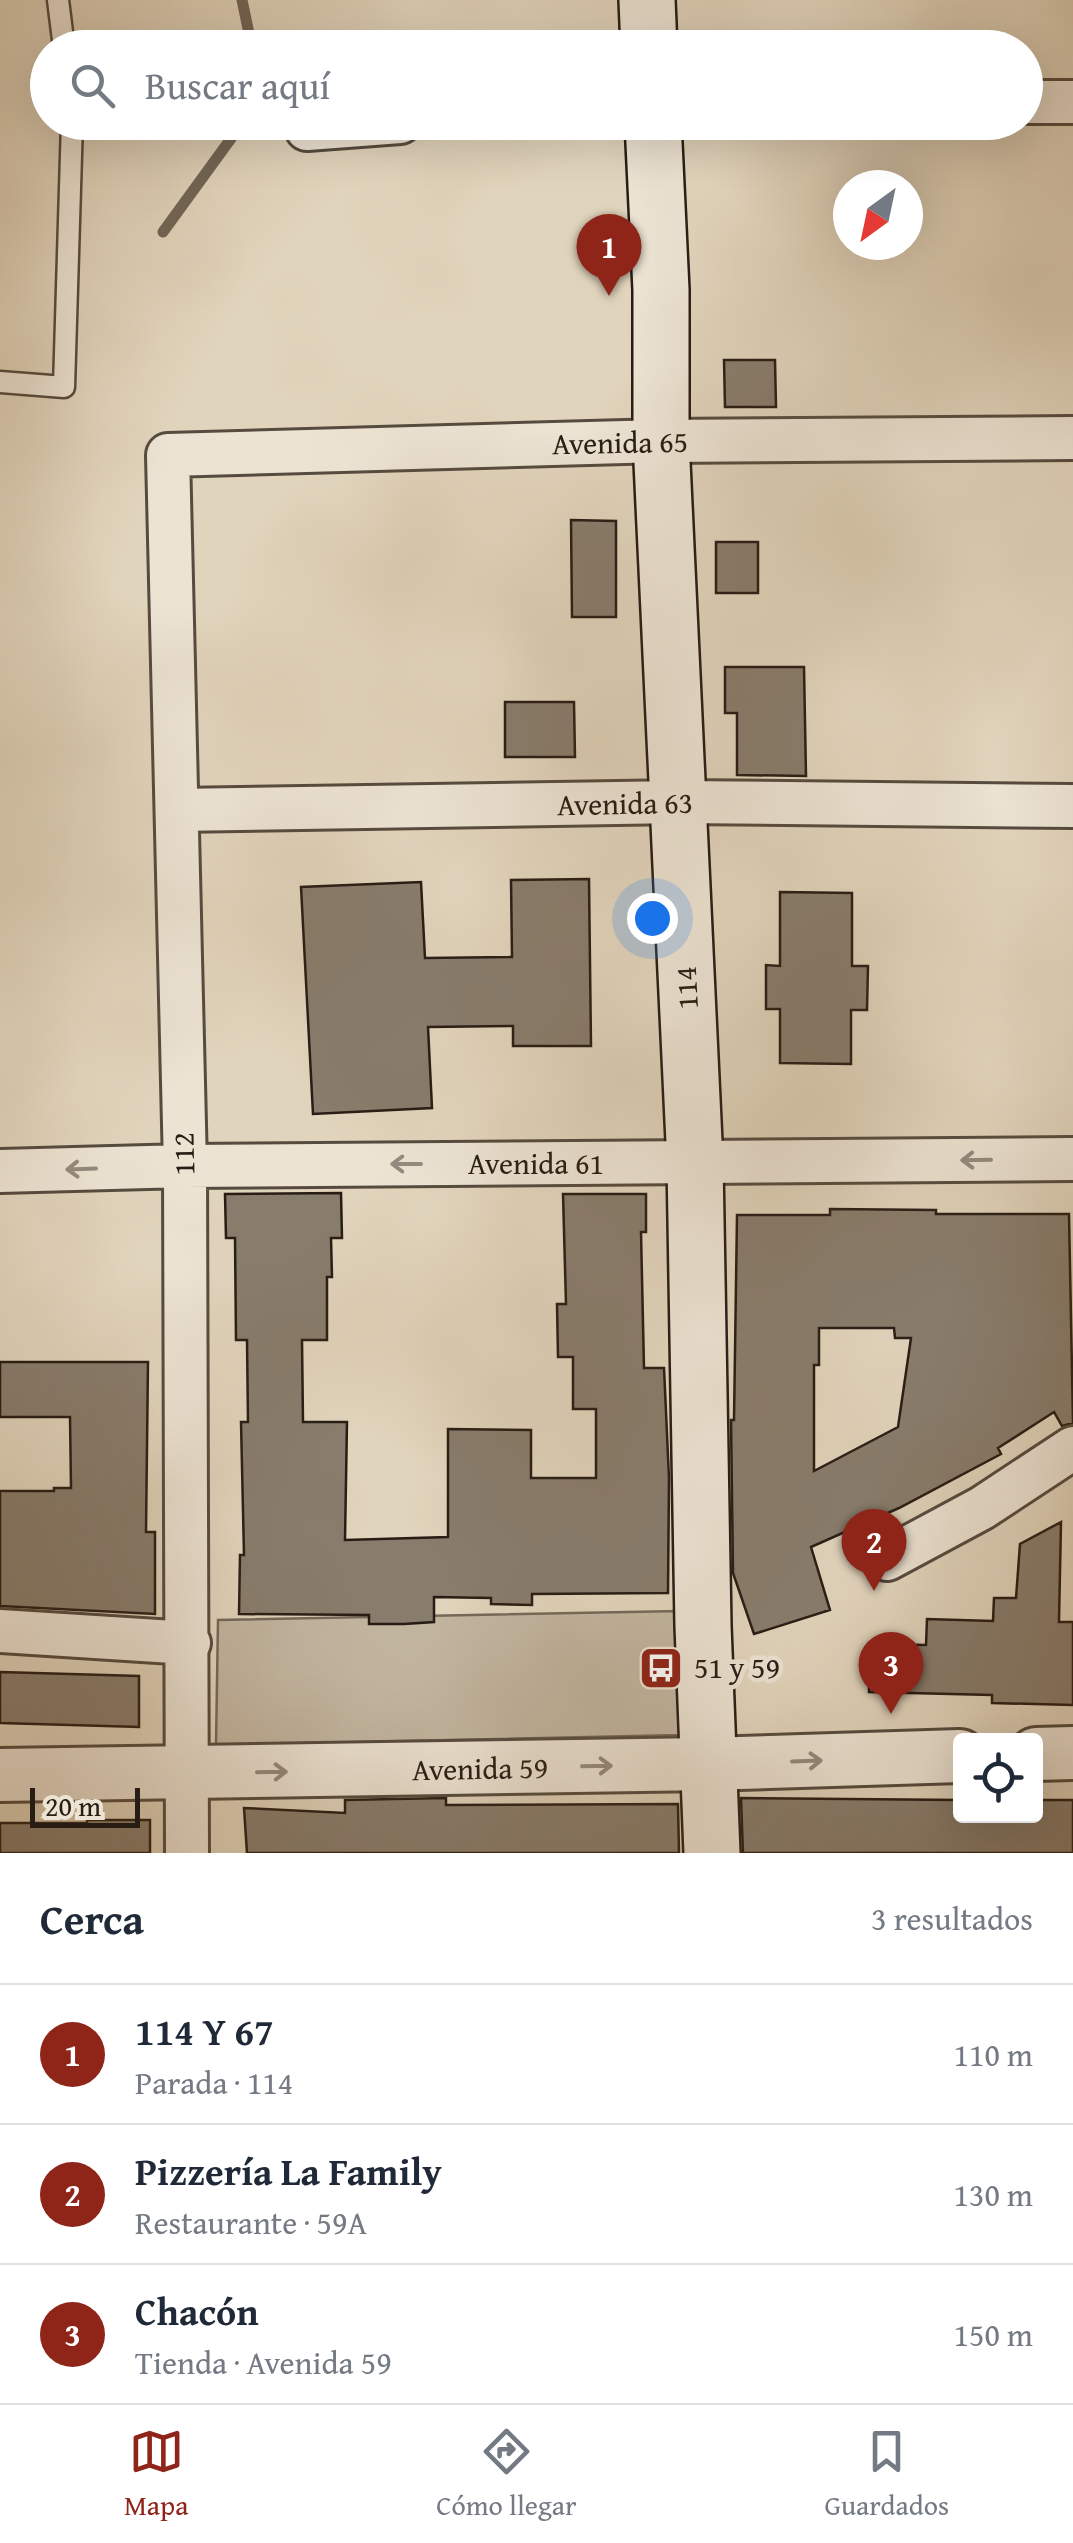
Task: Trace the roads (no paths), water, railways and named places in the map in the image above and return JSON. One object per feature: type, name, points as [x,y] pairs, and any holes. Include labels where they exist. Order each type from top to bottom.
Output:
[{"type":"main road","points":[[646,0],[648,30]]},
{"type":"main road","name":"114","points":[[655,140],[661,290],[661,441],[695,1163],[712,1853]]},
{"type":"street","points":[[1043,102],[1073,102]]},
{"type":"street","name":"Avenida 65","points":[[168,455],[661,441],[1073,438]]},
{"type":"street","name":"112","points":[[168,455],[185,1166],[187,1853]]},
{"type":"street","name":"Avenida 63","points":[[177,810],[679,802],[1073,806]]},
{"type":"street","name":"Avenida 61","points":[[0,1171],[1073,1159]]},
{"type":"street","points":[[887,1559],[982,1508],[1073,1448]]},
{"type":"street","points":[[0,1630],[188,1642]]},
{"type":"street","points":[[1043,1754],[1073,1752]]},
{"type":"street","name":"Avenida 59","points":[[0,1775],[953,1756]]},
{"type":"lane","points":[[58,0],[62,30]]},
{"type":"lane","points":[[0,382],[64,387],[71,140]]},
{"type":"waterway","points":[[242,0],[248,30]]},
{"type":"waterway","points":[[163,232],[230,140]]},
{"type":"place","name":"114 Y 67","points":[[609,296]]},
{"type":"place","name":"Pizzería La Family","points":[[874,1591]]},
{"type":"place","name":"51 y 59","points":[[661,1668]]},
{"type":"place","name":"Chacón","points":[[891,1714]]}]
